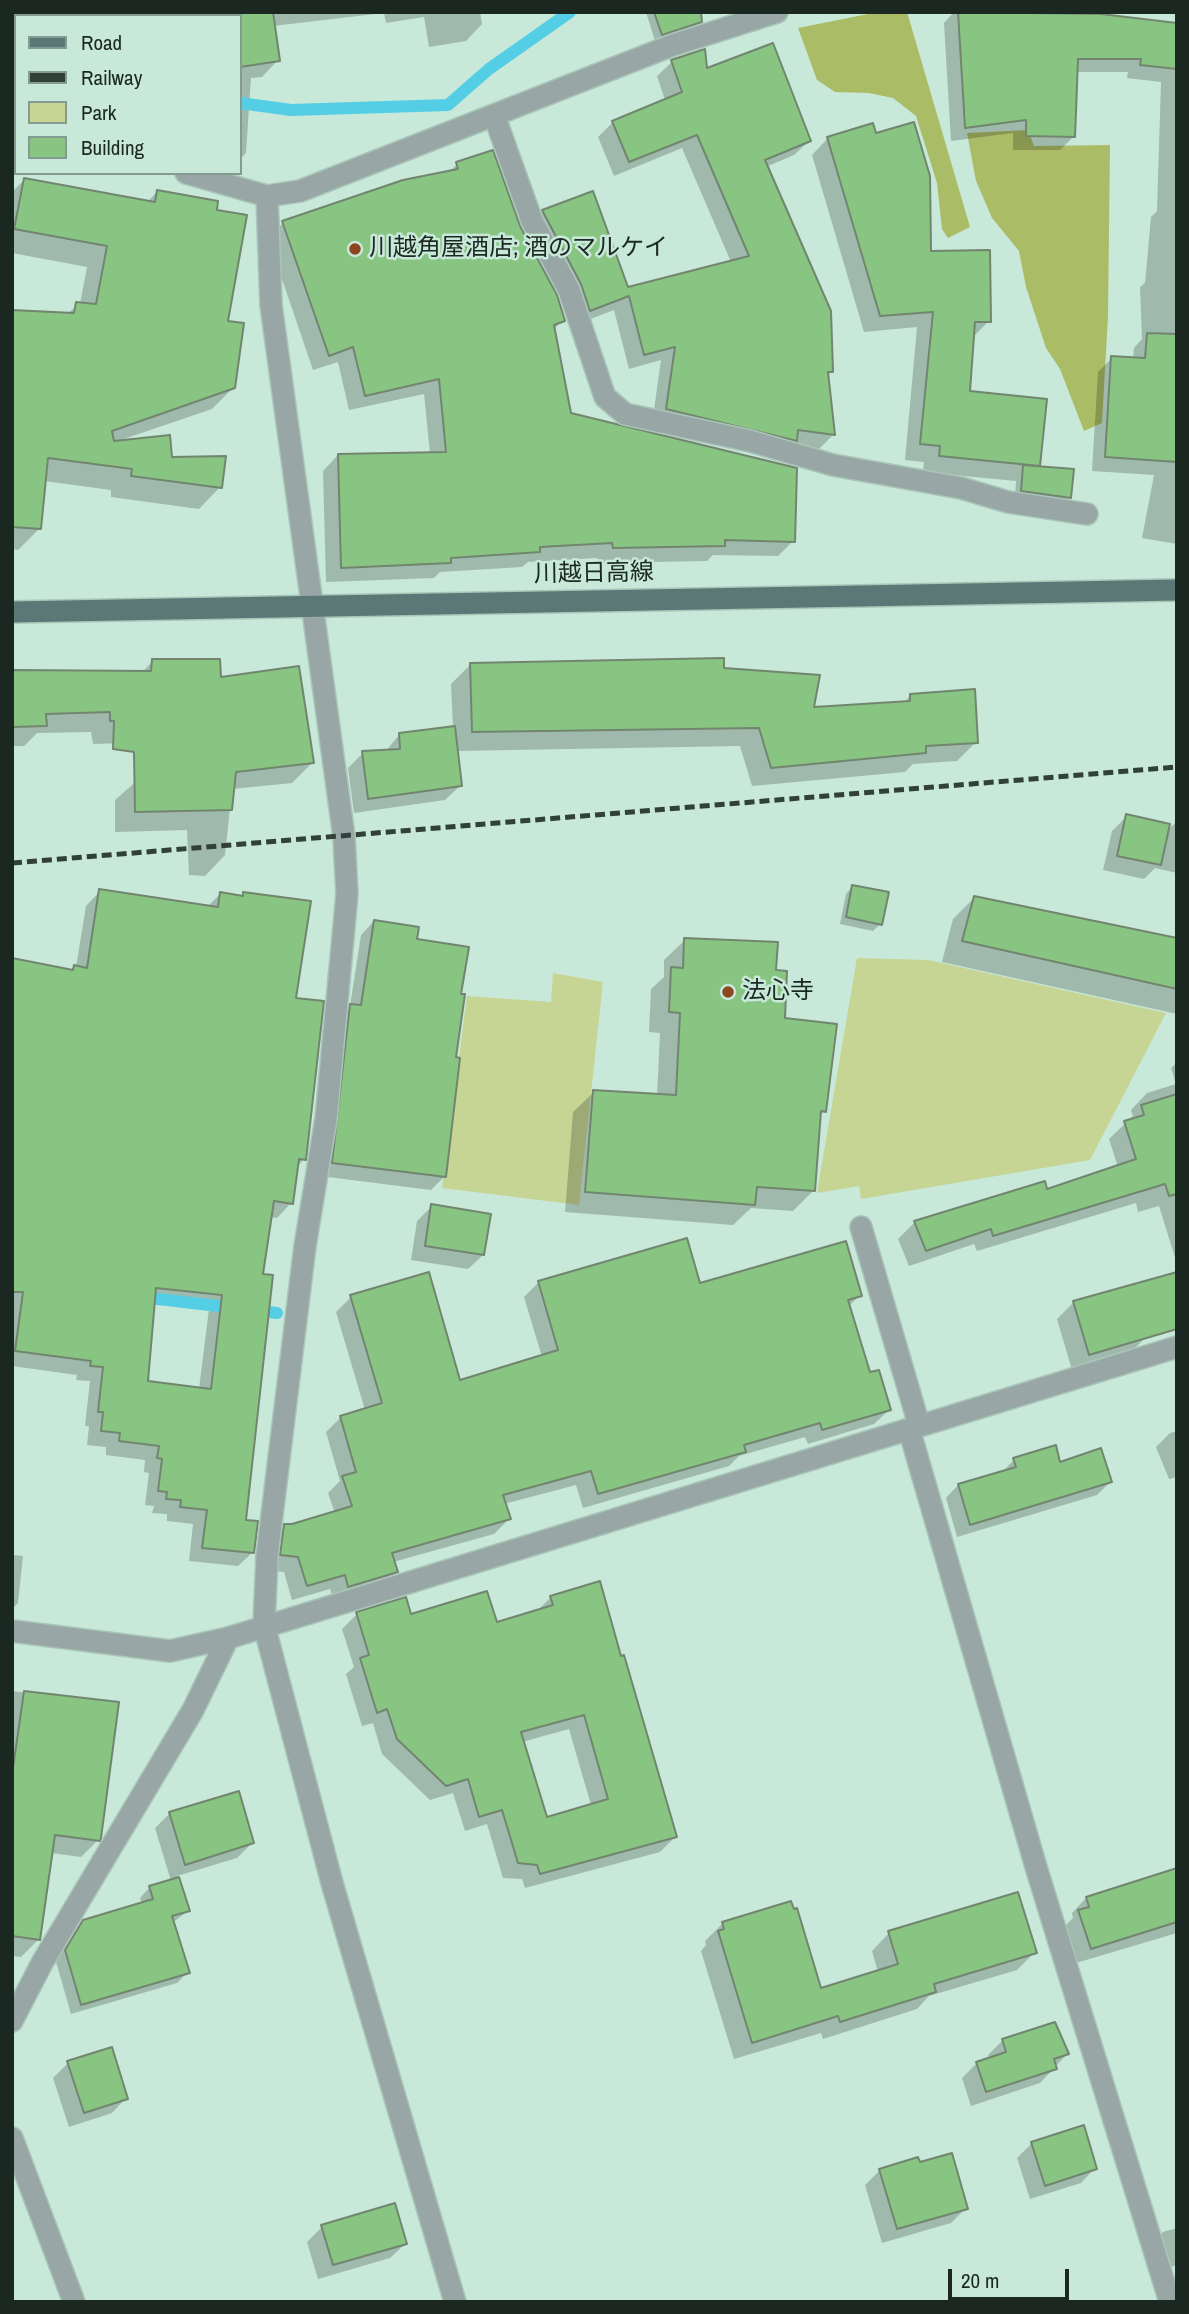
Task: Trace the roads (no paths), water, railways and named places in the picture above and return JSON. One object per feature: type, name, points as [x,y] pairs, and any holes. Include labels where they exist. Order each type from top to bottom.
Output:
[{"type":"main road","name":"川越日高線","points":[[12,612],[310,604],[1177,590]]},
{"type":"street","points":[[193,175],[267,196],[300,191],[673,45],[776,12]]},
{"type":"street","points":[[494,115],[533,221],[569,290],[605,397],[625,414],[750,440],[833,465],[961,488],[1008,502],[1087,514]]},
{"type":"street","points":[[267,196],[271,305],[344,837],[347,894],[326,1119],[305,1246],[267,1556],[264,1625],[332,1883],[454,2302]]},
{"type":"street","points":[[861,1227],[1036,1867],[1170,2302]]},
{"type":"street","points":[[12,1631],[170,1651],[228,1638],[1177,1347]]},
{"type":"street","points":[[12,2021],[42,1963],[193,1710],[228,1638]]},
{"type":"street","points":[[12,2137],[74,2302]]},
{"type":"waterway","points":[[242,103],[291,110],[448,105],[489,69],[570,12]]},
{"type":"waterway","points":[[141,1297],[235,1308]]},
{"type":"waterway","points":[[253,1310],[277,1313]]},
{"type":"railway","points":[[12,863],[1177,767]]},
{"type":"place","name":"川越角屋酒店; 酒のマルケイ","points":[[355,249]]},
{"type":"place","name":"法心寺","points":[[728,992]]}]
